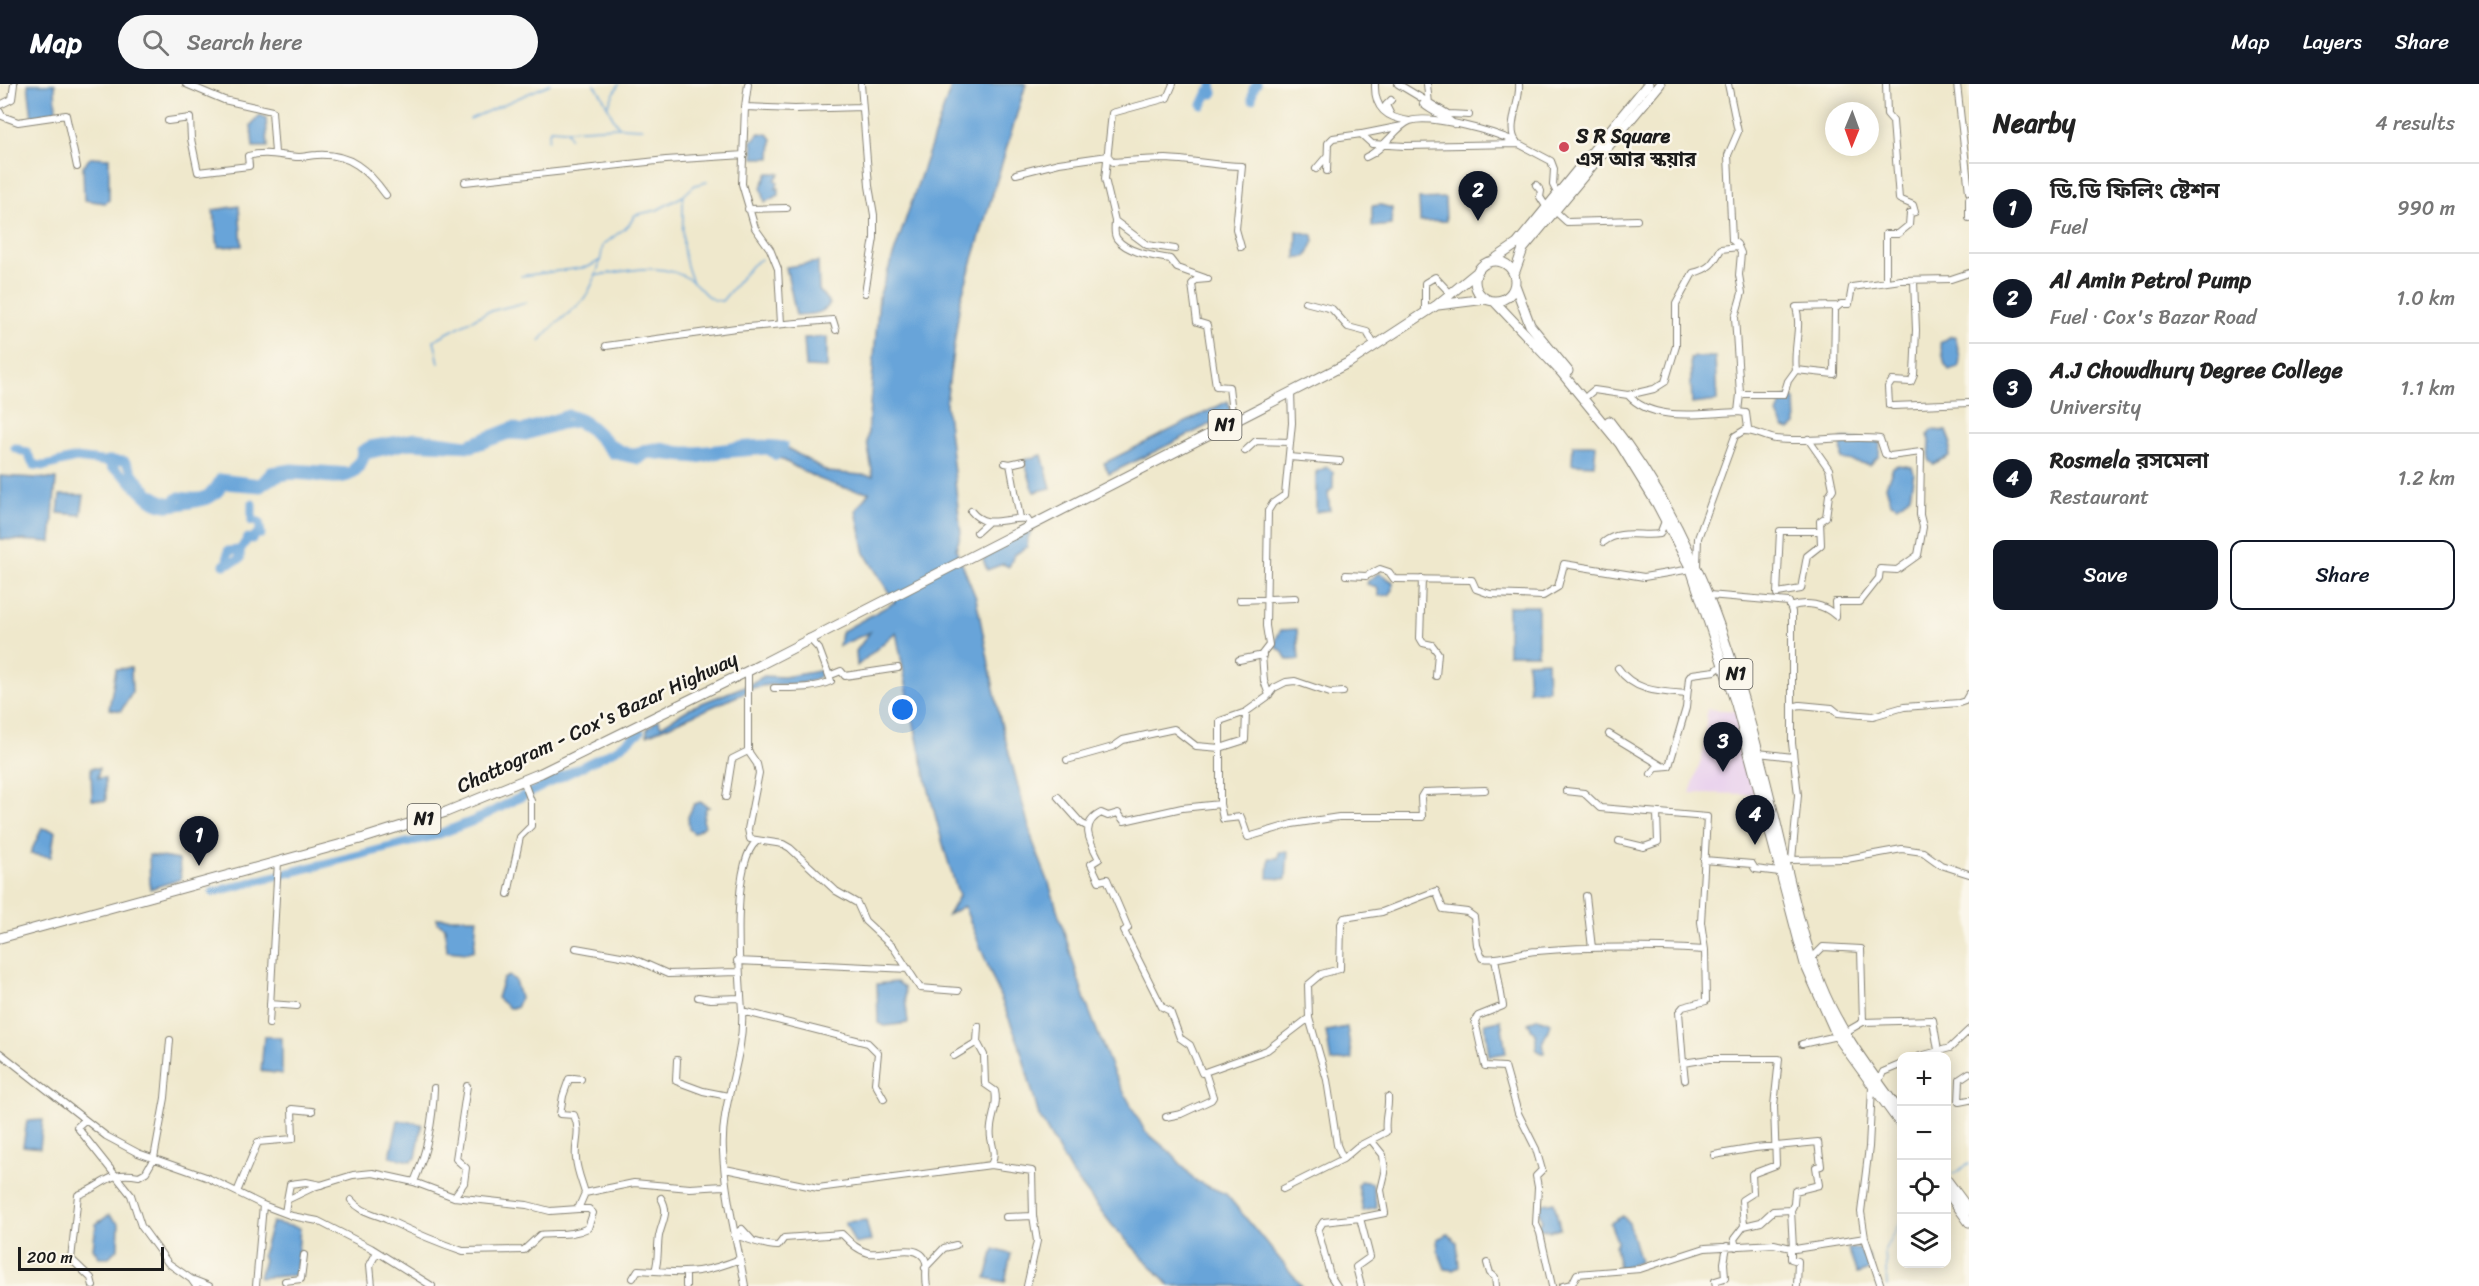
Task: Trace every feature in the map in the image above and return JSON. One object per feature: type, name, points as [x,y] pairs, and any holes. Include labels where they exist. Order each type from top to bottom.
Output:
[{"type":"highway","points":[[1648,84],[1558,195],[1551,209],[1523,249],[1514,274],[1515,285],[1508,297],[1490,300],[1476,288],[1476,273],[1484,264],[1517,244],[1551,209],[1660,84]]},
{"type":"highway","points":[[1492,261],[1505,263],[1514,274]]},
{"type":"highway","name":"N1","points":[[1031,525],[1291,392],[1375,346],[1437,305],[1476,273]]},
{"type":"highway","name":"N1","points":[[1515,285],[1530,325],[1627,442],[1646,472],[1709,595],[1732,660],[1789,860],[1811,959],[1840,1035]]},
{"type":"highway","name":"N1","points":[[1437,305],[1490,300],[1562,373],[1620,444],[1694,568],[1752,759],[1804,964],[1840,1035],[1897,1118]]},
{"type":"highway","name":"Chattogram - Cox's Bazar Highway","points":[[0,938],[446,812],[525,784],[1031,525]]},
{"type":"highway","name":"N1","points":[[1875,1084],[1897,1110]]},
{"type":"highway","points":[[1951,1185],[1969,1210]]},
{"type":"highway","points":[[1951,1196],[1969,1221]]},
{"type":"street","points":[[0,105],[12,99],[14,84]]},
{"type":"street","points":[[186,84],[224,100],[272,111],[275,153]]},
{"type":"street","points":[[748,84],[742,184],[755,228],[770,249],[778,269],[781,324]]},
{"type":"street","points":[[861,84],[868,147],[869,186],[874,215],[874,238],[866,293]]},
{"type":"street","points":[[1173,84],[1167,98],[1112,113],[1105,179],[1115,221],[1114,234],[1117,240],[1146,255],[1170,259],[1177,268],[1208,279],[1196,280],[1192,284],[1197,322],[1207,325],[1216,386],[1229,387],[1233,421]]},
{"type":"street","points":[[1375,84],[1379,105],[1393,119],[1454,124],[1496,132],[1551,161],[1554,169],[1553,185],[1558,195]]},
{"type":"street","points":[[1427,84],[1429,104]]},
{"type":"street","points":[[1519,84],[1520,92],[1513,135],[1519,144]]},
{"type":"street","points":[[1728,84],[1738,132],[1730,147],[1728,176],[1732,240],[1741,253],[1739,275],[1742,293],[1735,317],[1740,394],[1738,412]]},
{"type":"street","points":[[1886,84],[1887,114],[1893,121],[1899,199],[1912,205],[1915,212],[1910,213],[1909,225],[1900,232],[1886,234],[1886,282]]},
{"type":"street","points":[[1957,84],[1969,192]]},
{"type":"street","points":[[1400,86],[1448,114],[1469,116]]},
{"type":"street","points":[[1400,86],[1433,114],[1451,120],[1454,124]]},
{"type":"street","points":[[1391,100],[1386,105],[1393,119]]},
{"type":"street","points":[[745,107],[795,109],[862,107]]},
{"type":"street","points":[[0,111],[2,116],[18,122],[66,115],[77,167]]},
{"type":"street","points":[[168,121],[190,118],[191,139],[198,172],[249,166],[248,156],[275,153],[299,157],[320,155],[356,162],[372,176],[386,195]]},
{"type":"street","points":[[1366,157],[1385,146],[1410,121]]},
{"type":"street","points":[[1327,171],[1330,140],[1403,126]]},
{"type":"street","points":[[1361,134],[1372,144],[1385,146],[1519,144]]},
{"type":"street","points":[[465,182],[666,160],[744,155]]},
{"type":"street","points":[[1016,174],[1059,163],[1106,156],[1113,162],[1164,159],[1213,163],[1228,167],[1242,166],[1236,229],[1241,247]]},
{"type":"street","points":[[1316,169],[1327,156]]},
{"type":"street","points":[[1551,161],[1558,157]]},
{"type":"street","points":[[1536,185],[1541,190],[1540,197],[1567,222],[1636,220]]},
{"type":"street","points":[[1969,200],[1969,218]]},
{"type":"street","points":[[748,209],[787,208]]},
{"type":"street","points":[[1115,221],[1147,245],[1176,249]]},
{"type":"street","points":[[1588,395],[1594,390],[1628,395],[1654,389],[1665,382],[1676,346],[1677,304],[1693,273],[1706,270],[1713,264],[1721,249],[1738,247]]},
{"type":"street","points":[[1740,394],[1784,394],[1788,381],[1796,370],[1796,335],[1799,318],[1796,307],[1849,304],[1852,287],[1886,282],[1951,279],[1969,273]]},
{"type":"street","points":[[1425,312],[1425,283],[1435,277],[1450,293]]},
{"type":"street","points":[[1914,281],[1916,330],[1914,375],[1911,382],[1892,381],[1888,387],[1891,406],[1969,403]]},
{"type":"street","points":[[1305,302],[1334,310],[1348,327],[1367,332],[1375,346]]},
{"type":"street","points":[[1796,370],[1834,374],[1835,309],[1838,306]]},
{"type":"street","points":[[606,346],[781,324],[833,320],[836,330]]},
{"type":"street","points":[[1239,660],[1263,655],[1271,646],[1266,627],[1268,511],[1273,503],[1285,495],[1290,442],[1291,392]]},
{"type":"street","points":[[1346,575],[1366,576],[1380,569],[1389,572],[1394,579],[1472,580],[1476,589],[1490,594],[1543,596],[1558,587],[1564,564],[1644,577],[1694,568],[1701,530],[1736,435],[1748,428],[1746,413],[1654,412],[1635,403],[1628,395]]},
{"type":"street","points":[[1736,435],[1745,431],[1756,431],[1776,439],[1818,441],[1851,436],[1880,439],[1885,454],[1890,456],[1921,452],[1920,515],[1923,526],[1918,555],[1897,570],[1880,569],[1879,578],[1860,602],[1835,602],[1836,616],[1829,609],[1814,605],[1800,603],[1790,607]]},
{"type":"street","points":[[1778,593],[1801,589],[1807,556],[1821,545],[1820,521],[1826,517],[1833,481],[1829,469],[1808,439]]},
{"type":"street","points":[[1245,451],[1256,441],[1290,442]]},
{"type":"street","points":[[1289,457],[1340,461]]},
{"type":"street","points":[[1020,518],[1007,463],[1023,461]]},
{"type":"street","points":[[971,511],[978,519],[987,523],[1020,518],[1027,519],[1031,525]]},
{"type":"street","points":[[1604,542],[1611,536],[1660,534],[1665,521]]},
{"type":"street","points":[[977,532],[987,523]]},
{"type":"street","points":[[1776,601],[1780,531],[1819,531]]},
{"type":"street","points":[[1422,579],[1420,638],[1422,644],[1432,645],[1438,653],[1436,676]]},
{"type":"street","points":[[1709,595],[1789,602],[1793,757],[1798,795],[1789,860],[1847,859],[1902,849],[1923,852],[1941,865],[1969,874]]},
{"type":"street","points":[[1240,600],[1294,598]]},
{"type":"street","points":[[774,688],[822,685],[831,681],[831,675],[816,643],[808,638]]},
{"type":"street","points":[[1263,655],[1264,681],[1269,695]]},
{"type":"street","points":[[1651,774],[1654,769],[1669,766],[1686,708],[1692,674],[1715,671],[1724,664]]},
{"type":"street","points":[[831,675],[841,671],[845,676],[898,668]]},
{"type":"street","points":[[1618,668],[1634,685],[1644,689],[1687,694]]},
{"type":"street","points":[[748,670],[748,752],[757,764],[759,773],[748,835],[750,839],[783,844],[790,848],[836,891],[857,903],[865,921],[894,948],[920,988],[958,991]]},
{"type":"street","points":[[1343,692],[1330,693],[1295,681],[1274,688],[1269,695],[1246,712],[1220,721],[1220,804],[1223,819],[1241,817],[1248,837],[1292,824],[1339,817],[1422,817],[1421,797],[1424,792],[1485,790]]},
{"type":"street","points":[[1792,707],[1800,705],[1832,708],[1838,713],[1873,716],[1904,707],[1959,703],[1965,701],[1969,694]]},
{"type":"street","points":[[1067,760],[1117,746],[1123,740],[1174,729],[1195,745],[1220,748],[1246,739],[1246,712]]},
{"type":"street","points":[[1609,734],[1662,766]]},
{"type":"street","points":[[726,797],[732,759],[748,752]]},
{"type":"street","points":[[1758,753],[1793,757]]},
{"type":"street","points":[[508,894],[520,837],[531,826],[529,796],[525,784]]},
{"type":"street","points":[[1566,791],[1584,793],[1600,808],[1707,817],[1701,922],[1705,950],[1706,1001],[1683,1007],[1679,1012],[1685,1080]]},
{"type":"street","points":[[1058,797],[1081,824],[1088,827]]},
{"type":"street","points":[[1220,804],[1124,821],[1118,813],[1108,816],[1101,813],[1088,827],[1087,837],[1099,859],[1091,864],[1099,881],[1107,879],[1128,928],[1124,931],[1162,1007],[1170,1011],[1180,1038],[1190,1045],[1202,1073],[1267,1050],[1309,1018]]},
{"type":"street","points":[[1619,841],[1644,847],[1658,842],[1657,813]]},
{"type":"street","points":[[744,1286],[724,1186],[723,1113],[742,1038],[737,961],[745,862],[750,847],[757,841]]},
{"type":"street","points":[[1704,860],[1752,864],[1755,869],[1780,872]]},
{"type":"street","points":[[268,1024],[278,861]]},
{"type":"street","points":[[1343,1159],[1337,1145],[1327,1080],[1309,1018],[1308,985],[1321,974],[1340,969],[1342,961],[1341,924],[1344,918],[1382,912],[1436,891],[1443,909],[1467,912],[1474,917],[1477,945],[1482,958],[1535,951],[1592,948],[1705,950]]},
{"type":"street","points":[[1586,896],[1592,948]]},
{"type":"street","points":[[1811,959],[1823,947],[1861,949],[1863,1022]]},
{"type":"street","points":[[576,948],[632,958],[668,974],[738,972]]},
{"type":"street","points":[[1495,958],[1503,1006],[1478,1016],[1475,1021],[1485,1066],[1505,1067],[1518,1113],[1536,1149],[1542,1170],[1536,1176],[1538,1214],[1536,1224],[1552,1286]]},
{"type":"street","points":[[737,961],[909,969]]},
{"type":"street","points":[[698,997],[741,998]]},
{"type":"street","points":[[270,1004],[297,1006]]},
{"type":"street","points":[[742,1011],[868,1042],[878,1053],[875,1083],[884,1099]]},
{"type":"street","points":[[1802,1044],[1840,1035],[1863,1022],[1933,1020],[1938,1052]]},
{"type":"street","points":[[978,1026],[977,1042],[984,1055],[985,1084],[995,1091],[997,1100],[996,1113],[991,1123],[994,1158],[990,1165]]},
{"type":"street","points":[[1942,1052],[1969,1032]]},
{"type":"street","points":[[93,1286],[91,1278],[71,1259],[72,1228],[78,1195],[94,1190],[100,1182],[112,1175],[140,1176],[146,1172],[154,1158],[165,1098],[170,1040]]},
{"type":"street","points":[[954,1056],[977,1042]]},
{"type":"street","points":[[0,1053],[106,1136],[263,1205],[318,1221],[377,1251],[432,1286]]},
{"type":"street","points":[[1683,1063],[1709,1059],[1779,1059],[1774,1106],[1776,1165],[1752,1174],[1753,1193],[1743,1197],[1744,1226]]},
{"type":"street","points":[[677,1060],[676,1081],[702,1091],[728,1096]]},
{"type":"street","points":[[1881,1286],[1865,1238],[1862,1212],[1875,1084],[1883,1072],[1897,1066]]},
{"type":"street","points":[[1166,1117],[1181,1114],[1211,1100],[1213,1097],[1205,1072]]},
{"type":"street","points":[[1969,1073],[1960,1079],[1958,1096],[1959,1102],[1969,1100]]},
{"type":"street","points":[[574,1078],[581,1079],[569,1079],[560,1114],[574,1115],[577,1122],[579,1133],[575,1156],[585,1193],[578,1209]]},
{"type":"street","points":[[454,1197],[464,1183],[466,1168],[456,1159],[467,1086]]},
{"type":"street","points":[[414,1182],[423,1162],[423,1149],[433,1117],[434,1088]]},
{"type":"street","points":[[1283,1189],[1343,1159],[1357,1147],[1386,1132],[1384,1116],[1389,1108],[1388,1097]]},
{"type":"street","points":[[237,1192],[258,1142],[293,1139],[292,1109],[312,1111]]},
{"type":"street","points":[[85,1120],[77,1127],[112,1175],[131,1196],[141,1226],[168,1263],[191,1279],[209,1286]]},
{"type":"street","points":[[1337,1286],[1330,1275],[1318,1230],[1323,1222],[1385,1213],[1381,1190],[1385,1173],[1383,1155],[1371,1140]]},
{"type":"street","points":[[1714,1155],[1818,1142],[1821,1167],[1816,1167],[1816,1170],[1819,1185],[1795,1191],[1791,1210],[1791,1259],[1798,1261],[1797,1286]]},
{"type":"street","points":[[724,1169],[818,1188],[990,1165],[1032,1171],[1033,1216],[1037,1241],[1027,1286]]},
{"type":"street","points":[[287,1200],[352,1175],[373,1173],[414,1182],[454,1197],[486,1199],[550,1211],[589,1209],[593,1213],[588,1228],[581,1232],[540,1235],[524,1250],[463,1251],[401,1229],[389,1220],[360,1210],[351,1200]]},
{"type":"street","points":[[285,1213],[290,1184],[306,1182],[322,1185]]},
{"type":"street","points":[[585,1193],[634,1183],[690,1188],[724,1186]]},
{"type":"street","points":[[655,1271],[659,1235],[666,1221],[666,1207],[661,1198]]},
{"type":"street","points":[[256,1286],[263,1205]]},
{"type":"street","points":[[1736,1247],[1734,1239],[1744,1226],[1761,1222],[1773,1211],[1791,1210]]},
{"type":"street","points":[[1006,1217],[1033,1216]]},
{"type":"street","points":[[1360,1218],[1370,1257],[1356,1266],[1362,1286]]},
{"type":"street","points":[[735,1235],[778,1246],[784,1238],[842,1234],[853,1246],[869,1253],[909,1250],[920,1255],[926,1263],[927,1286]]},
{"type":"street","points":[[1563,1286],[1572,1284],[1577,1274],[1640,1269],[1705,1248],[1774,1244],[1792,1249],[1865,1238]]},
{"type":"street","points":[[925,1268],[944,1248],[956,1245]]},
{"type":"street","points":[[1716,1286],[1715,1281],[1725,1278],[1724,1263],[1727,1246]]},
{"type":"street","points":[[372,1286],[370,1265],[377,1251]]},
{"type":"street","points":[[285,1281],[301,1279],[304,1255]]},
{"type":"street","points":[[633,1278],[638,1270],[686,1274],[713,1270],[740,1259]]},
{"type":"street","points":[[1487,1263],[1490,1273],[1496,1277],[1496,1286]]},
{"type":"street","points":[[686,1274],[686,1286]]},
{"type":"street","points":[[191,1279],[196,1286]]},
{"type":"shaded area","points":[[1707,709],[1736,711],[1756,794],[1690,793],[1704,750]]},
{"type":"water","points":[[28,84],[55,84],[56,112],[32,118]]},
{"type":"water","points":[[952,84],[1026,84],[960,302],[946,403],[961,533],[956,549],[976,598],[1000,719],[1033,842],[1049,883],[1085,1000],[1114,1074],[1145,1131],[1170,1152],[1196,1181],[1226,1194],[1302,1286],[1170,1286],[1112,1225],[1071,1172],[1039,1116],[1019,1044],[964,906],[948,915],[959,896],[931,798],[896,632],[857,666],[856,651],[870,632],[839,646],[841,632],[895,602],[865,554],[856,510],[869,492],[832,484],[776,456],[784,446],[828,472],[873,476],[867,442],[879,297]]},
{"type":"water","points":[[260,115],[266,118],[268,147],[253,147],[251,125]]},
{"type":"water","points":[[759,133],[768,134],[772,139],[771,158],[754,158],[752,141]]},
{"type":"water","points":[[91,157],[109,158],[109,200],[105,203],[84,200],[83,166]]},
{"type":"water","points":[[768,173],[780,173],[775,180],[778,182],[776,189],[779,188],[779,195],[765,202],[761,187]]},
{"type":"water","points":[[1445,198],[1446,221],[1420,222],[1419,199]]},
{"type":"water","points":[[1381,205],[1392,208],[1391,225],[1372,227],[1372,206]]},
{"type":"water","points":[[239,206],[242,246],[218,247],[213,210]]},
{"type":"water","points":[[1297,231],[1313,235],[1314,241],[1307,256],[1296,259]]},
{"type":"water","points":[[818,262],[819,290],[830,304],[823,311],[796,315],[786,267]]},
{"type":"water","points":[[1955,336],[1960,357],[1959,367],[1949,370],[1945,365],[1940,343]]},
{"type":"water","points":[[827,337],[827,368],[806,367],[804,338]]},
{"type":"water","points":[[1715,357],[1717,401],[1692,404],[1690,359]]},
{"type":"water","points":[[1788,396],[1795,399],[1796,425],[1790,430],[1784,428],[1777,414],[1782,401]]},
{"type":"water","points":[[1228,401],[1231,414],[1109,474],[1104,463]]},
{"type":"water","points":[[1931,430],[1947,431],[1951,441],[1949,456],[1933,464],[1929,461],[1928,435]]},
{"type":"water","points":[[1841,439],[1875,440],[1880,443],[1879,456],[1870,465],[1842,459]]},
{"type":"water","points":[[1573,445],[1596,445],[1594,465],[1572,464]]},
{"type":"water","points":[[1042,455],[1051,488],[1034,492],[1024,460]]},
{"type":"water","points":[[1898,465],[1912,467],[1914,473],[1910,496],[1898,506],[1891,503],[1886,486],[1893,467]]},
{"type":"water","points":[[1327,467],[1333,472],[1333,488],[1328,493],[1330,510],[1316,512],[1316,472]]},
{"type":"water","points":[[0,476],[56,479],[51,542],[0,539]]},
{"type":"water","points":[[60,495],[84,495],[81,515],[58,513]]},
{"type":"water","points":[[1033,529],[1028,538],[1027,547],[1014,555],[1009,567],[1003,564],[987,570],[983,559],[1025,530]]},
{"type":"water","points":[[1379,573],[1393,582],[1393,590],[1389,595],[1379,596],[1377,587],[1367,584]]},
{"type":"water","points":[[1508,606],[1538,606],[1538,654],[1508,654]]},
{"type":"water","points":[[1297,629],[1299,660],[1287,660],[1282,651],[1276,647],[1276,639],[1281,630]]},
{"type":"water","points":[[1547,661],[1548,690],[1529,691],[1527,662]]},
{"type":"water","points":[[131,668],[132,693],[121,711],[109,709],[116,669]]},
{"type":"water","points":[[824,670],[819,677],[811,681],[750,689],[750,684],[764,676],[784,677]]},
{"type":"water","points":[[745,686],[748,691],[647,735],[647,729],[658,719],[661,726],[692,707]]},
{"type":"water","points":[[91,768],[99,768],[98,778],[105,778],[106,801],[92,800]]},
{"type":"water","points":[[700,802],[709,807],[706,808],[703,820],[705,826],[694,833],[689,829],[688,817],[694,804]]},
{"type":"water","points":[[42,828],[55,831],[51,857],[30,854]]},
{"type":"water","points":[[1279,852],[1288,852],[1286,879],[1268,878],[1269,858],[1278,858]]},
{"type":"water","points":[[149,855],[179,860],[181,879],[150,889]]},
{"type":"water","points":[[437,918],[477,918],[474,950],[466,953],[447,951],[445,927],[438,923]]},
{"type":"water","points":[[509,976],[515,980],[520,998],[516,1008],[509,1008],[497,998],[503,979]]},
{"type":"water","points":[[897,982],[904,987],[908,1023],[885,1026],[878,1023],[877,984]]},
{"type":"water","points":[[1538,1018],[1551,1023],[1543,1041],[1544,1053],[1536,1050],[1536,1036],[1528,1023]]},
{"type":"water","points":[[1501,1020],[1506,1053],[1489,1056],[1485,1023]]},
{"type":"water","points":[[1347,1027],[1352,1059],[1331,1062],[1326,1031]]},
{"type":"water","points":[[264,1036],[282,1038],[282,1074],[261,1071]]},
{"type":"water","points":[[43,1120],[40,1148],[23,1146],[27,1121]]},
{"type":"water","points":[[398,1120],[422,1124],[416,1158],[411,1161],[390,1157]]},
{"type":"water","points":[[1360,1181],[1372,1183],[1377,1208],[1363,1211],[1358,1185]]},
{"type":"water","points":[[1554,1202],[1560,1228],[1550,1231],[1540,1229],[1538,1225],[1542,1222],[1538,1205]]},
{"type":"water","points":[[109,1215],[119,1224],[118,1248],[109,1257],[99,1257],[93,1248],[96,1224]]},
{"type":"water","points":[[1623,1216],[1629,1223],[1640,1262],[1619,1268],[1615,1246],[1617,1241],[1610,1223]]},
{"type":"water","points":[[866,1220],[871,1241],[855,1244],[845,1222]]},
{"type":"water","points":[[272,1222],[300,1228],[296,1275],[259,1278],[264,1260],[262,1255]]},
{"type":"water","points":[[1448,1234],[1457,1242],[1459,1267],[1453,1270],[1445,1269],[1438,1251],[1437,1239]]},
{"type":"water","points":[[1860,1248],[1863,1256],[1868,1254],[1873,1269],[1857,1274],[1848,1249]]},
{"type":"water","points":[[994,1249],[1011,1254],[1005,1282],[986,1278]]},
{"type":"waterway","points":[[470,119],[550,84]]},
{"type":"waterway","points":[[594,84],[619,127],[643,128]]},
{"type":"waterway","points":[[608,105],[619,84]]},
{"type":"waterway","points":[[1202,105],[1208,92],[1213,94],[1212,84]]},
{"type":"waterway","points":[[1252,99],[1253,89],[1257,84]]},
{"type":"waterway","points":[[570,138],[567,130],[618,127]]},
{"type":"waterway","points":[[548,140],[550,129],[566,130]]},
{"type":"waterway","points":[[540,341],[588,293],[598,269],[603,245],[629,225],[635,215],[657,210],[683,196],[695,185],[707,182]]},
{"type":"waterway","points":[[683,197],[683,248],[692,280]]},
{"type":"waterway","points":[[594,276],[644,269],[669,271],[692,281],[712,299],[722,301],[752,265],[761,259]]},
{"type":"waterway","points":[[521,276],[588,267],[601,260]]},
{"type":"waterway","points":[[439,363],[434,340],[487,312],[527,302]]},
{"type":"waterway","points":[[568,414],[587,422],[612,444],[629,452],[656,447],[683,451],[759,444],[784,446],[776,456],[768,450],[719,454],[697,459],[648,454],[639,460],[612,454],[589,430],[577,423],[561,425],[526,436],[509,435],[472,448],[408,445],[366,455],[358,470],[347,477],[335,479],[291,475],[276,479],[261,488],[224,485],[210,499],[175,507],[158,505],[150,501],[111,467],[108,460],[125,461],[150,492],[171,502],[179,496],[204,496],[212,490],[220,478],[260,483],[271,471],[292,468],[350,472],[360,458],[361,450],[370,445],[416,437],[467,444],[513,426],[522,429],[568,414]]},
{"type":"waterway","points":[[15,448],[27,453],[34,465],[45,466],[76,458],[109,462]]},
{"type":"waterway","points":[[227,563],[228,551],[240,550],[248,538],[252,539],[257,534],[261,534],[259,522],[252,521],[252,504]]},
{"type":"waterway","points":[[224,565],[240,559],[240,550]]},
{"type":"waterway","points":[[213,892],[434,836],[473,821],[617,749],[640,732]]},
{"type":"waterway","points":[[1953,1174],[1969,1164]]},
{"type":"waterway","points":[[1887,1286],[1885,1249],[1897,1228]]},
{"type":"place","name":"S R Square এস আর স্কয়ার","points":[[1564,147]]},
{"type":"place","name":"Al Amin Petrol Pump","points":[[1478,221]]},
{"type":"place","name":"A.J Chowdhury Degree College","points":[[1723,772]]},
{"type":"place","name":"Rosmela রসমেলা","points":[[1755,845]]},
{"type":"place","name":"ডি.ডি ফিলিং ষ্টেশন","points":[[199,866]]}]
